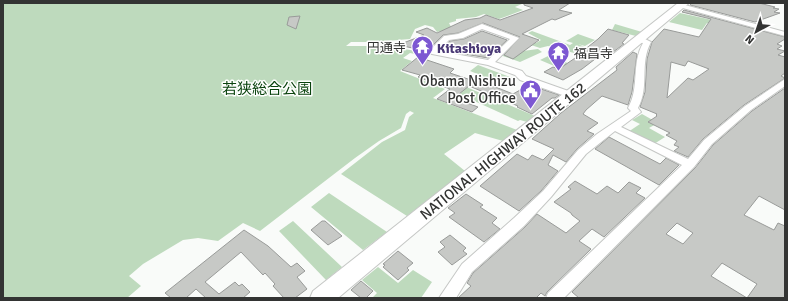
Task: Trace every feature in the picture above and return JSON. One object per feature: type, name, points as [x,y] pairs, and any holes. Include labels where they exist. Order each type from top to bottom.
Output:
[{"type":"highway","name":"NATIONAL HIGHWAY ROUTE 162","points":[[321,298],[640,40],[682,4]]},
{"type":"street","points":[[682,4],[785,34]]},
{"type":"street","points":[[490,63],[515,38],[482,26],[460,36],[447,38],[432,52],[490,63],[519,73],[523,78],[571,95]]},
{"type":"street","points":[[448,298],[467,268],[543,199],[582,152],[601,136],[636,112],[633,108],[640,92],[639,61],[647,42],[640,40]]},
{"type":"street","points":[[554,298],[690,164],[708,142],[734,119],[785,82]]},
{"type":"street","points":[[614,127],[690,164]]},
{"type":"green space","name":"若狭総合公園","points":[[3,3],[524,3],[515,7],[523,10],[499,19],[484,14],[476,17],[456,19],[456,21],[449,23],[451,27],[449,29],[437,32],[433,27],[425,25],[415,29],[410,39],[351,42],[346,46],[389,46],[426,53],[420,55],[410,53],[403,58],[412,61],[400,71],[445,89],[433,98],[517,130],[503,141],[475,133],[444,154],[465,171],[407,216],[341,174],[382,142],[405,130],[409,117],[414,113],[410,111],[406,114],[401,128],[355,158],[260,231],[243,223],[218,241],[198,238],[183,240],[143,264],[129,276],[141,286],[127,298],[3,298]]},
{"type":"green space","points":[[680,13],[717,21],[715,24],[707,23],[702,30],[669,22]]},
{"type":"green space","points":[[615,24],[642,32],[636,36],[612,30]]},
{"type":"green space","points":[[532,31],[570,45],[573,43],[566,41],[578,34],[595,40],[585,46],[578,44],[585,47],[574,53],[548,46],[540,48],[516,40],[519,37],[536,43],[541,40],[528,33]]},
{"type":"green space","points":[[508,46],[523,51],[538,49],[542,52],[520,62],[500,55]]},
{"type":"green space","points":[[550,55],[561,58],[573,68],[566,71],[540,60]]},
{"type":"green space","points":[[478,65],[514,79],[500,83],[470,71]]},
{"type":"green space","points":[[457,83],[535,116],[527,122],[520,120],[518,121],[448,89]]},
{"type":"green space","points":[[642,114],[658,123],[649,128],[665,137],[654,144],[628,132],[640,124],[632,120]]},
{"type":"green space","points":[[329,193],[387,232],[363,250],[311,207]]},
{"type":"green space","points":[[293,221],[342,267],[326,280],[279,231]]},
{"type":"green space","points":[[378,267],[398,283],[413,270],[432,282],[421,298],[372,298],[377,293],[362,280]]},
{"type":"building","points":[[524,3],[570,3],[559,10],[572,13],[555,20],[552,19],[522,34],[539,40],[513,59],[504,55],[520,37],[483,23],[458,33],[443,35],[427,51],[398,45],[424,35],[416,32],[427,28],[437,33],[465,20],[480,18],[486,15],[500,20],[533,8],[524,5]]},
{"type":"building","points":[[692,3],[759,3],[775,7],[773,8],[779,9],[774,12],[780,13],[755,22],[690,5]]},
{"type":"building","points":[[684,10],[785,37],[785,39],[777,44],[782,46],[777,49],[785,51],[778,55],[785,57],[785,73],[781,76],[785,78],[744,105],[703,139],[688,157],[674,151],[679,147],[674,145],[677,141],[666,135],[670,133],[648,122],[657,116],[657,114],[640,107],[645,92],[647,59],[652,42],[664,29],[699,37],[711,19],[682,12]],"holes":[[[688,61],[709,69],[693,80],[688,78],[667,98],[671,62],[685,66]]]},
{"type":"building","points":[[300,16],[296,29],[287,25],[289,17]]},
{"type":"building","points":[[608,29],[629,35],[622,43],[624,44],[609,55],[603,53],[582,69],[563,80],[544,72],[553,67],[559,69],[581,54],[579,54]]},
{"type":"building","points":[[482,31],[507,40],[488,58],[441,50],[450,41],[464,39]]},
{"type":"building","points":[[633,52],[637,54],[632,92],[628,105],[602,96],[586,110],[583,114],[598,123],[587,131],[594,134],[577,149],[566,162],[553,155],[548,165],[558,171],[541,191],[519,211],[480,186],[517,154],[528,160],[532,155],[543,160],[554,149],[532,139],[561,113],[617,70],[616,67]]},
{"type":"building","points":[[418,57],[454,69],[450,73],[468,79],[469,78],[486,85],[488,84],[513,94],[529,85],[559,95],[552,98],[532,114],[517,107],[518,106],[469,86],[454,98],[478,107],[472,112],[437,99],[450,89],[418,77],[420,75],[402,70]]},
{"type":"building","points":[[785,88],[785,210],[759,196],[744,215],[774,230],[778,223],[785,226],[785,298],[747,298],[579,298],[572,292],[695,168],[713,145],[752,111]],"holes":[[[677,223],[693,233],[683,244],[666,234]],[[722,263],[757,284],[747,298],[711,276]]]},
{"type":"building","points":[[609,137],[660,164],[666,158],[679,165],[659,185],[595,149]]},
{"type":"building","points":[[575,181],[597,194],[607,186],[618,193],[629,182],[641,188],[636,193],[645,198],[604,237],[592,229],[579,241],[591,249],[547,292],[545,296],[541,293],[536,298],[458,298],[471,286],[467,283],[473,273],[525,227],[537,214],[566,233],[580,221],[554,202],[571,189],[568,187]]},
{"type":"building","points":[[466,194],[483,205],[480,207],[497,218],[492,223],[500,229],[484,242],[449,217],[455,213],[448,208]]},
{"type":"building","points":[[322,221],[325,221],[342,236],[328,245],[311,230]]},
{"type":"building","points":[[244,230],[268,246],[291,267],[297,263],[305,271],[297,277],[307,289],[295,298],[284,298],[273,286],[275,284],[265,273],[263,275],[241,252],[205,282],[219,294],[235,282],[239,286],[242,284],[250,292],[243,298],[206,298],[196,289],[186,298],[171,298],[165,293]]},
{"type":"building","points":[[450,235],[466,248],[463,251],[467,254],[452,265],[438,252],[445,247],[440,242]]},
{"type":"building","points":[[398,251],[413,263],[407,268],[409,270],[398,280],[383,267],[385,265],[383,264]]},
{"type":"building","points":[[361,281],[373,291],[366,298],[361,298],[351,290]]},
{"type":"place","name":"円通寺","points":[[422,66]]},
{"type":"place","name":"福昌寺","points":[[558,72]]},
{"type":"place","name":"Obama Nishizu Post Office","points":[[531,110]]},
{"type":"district","name":"Kitashioya","points":[[469,48]]}]
